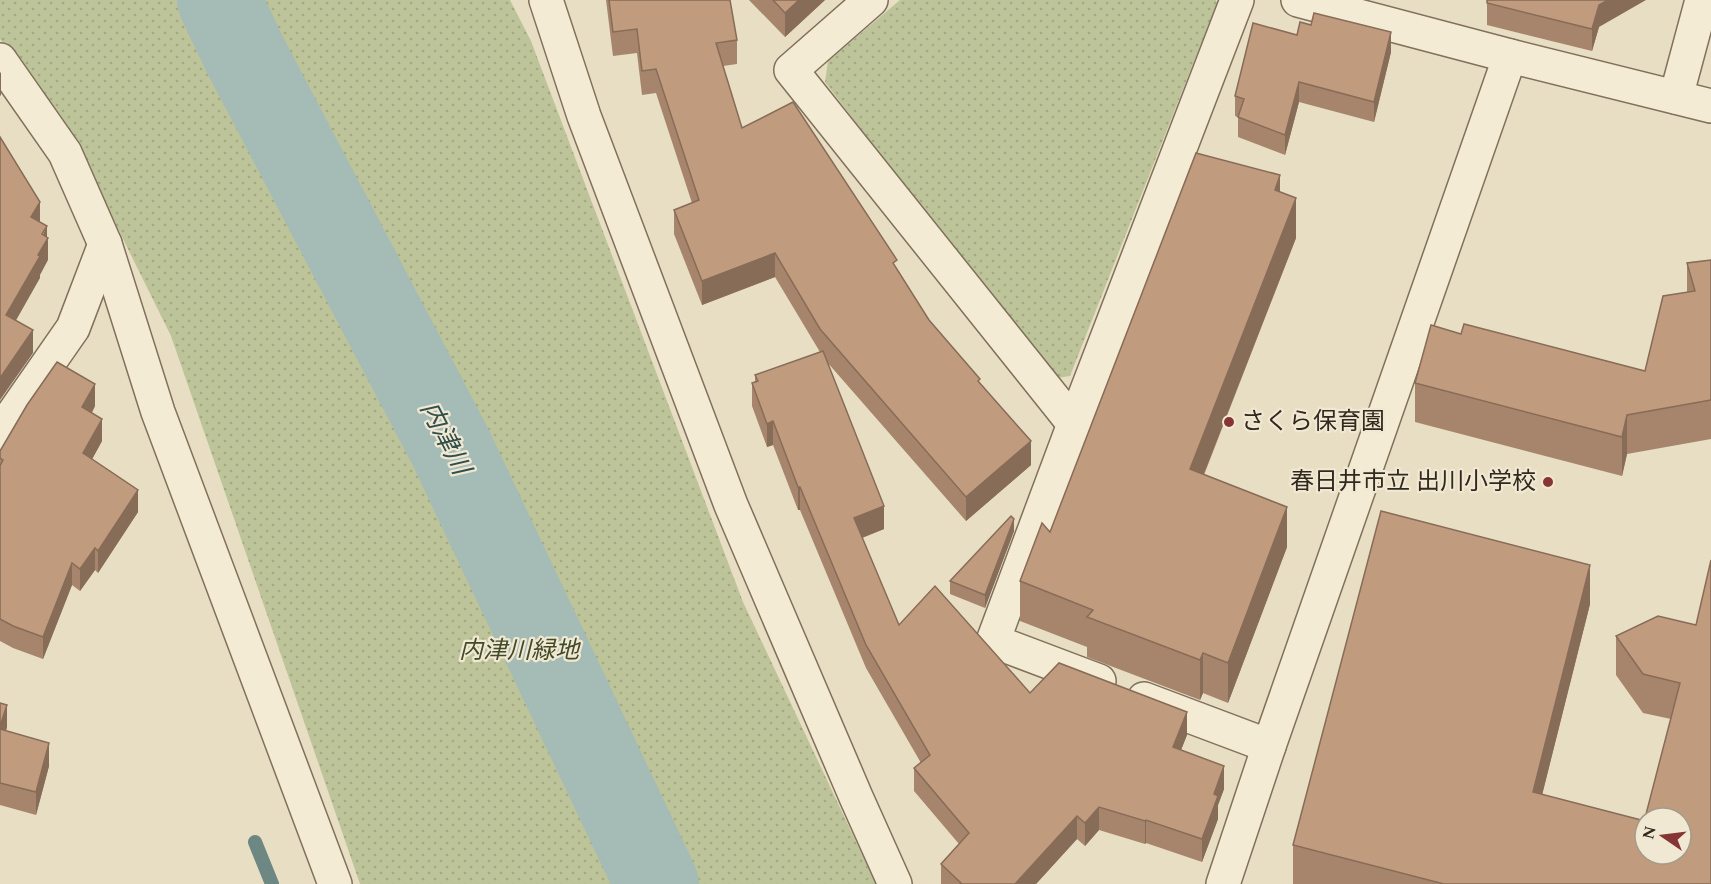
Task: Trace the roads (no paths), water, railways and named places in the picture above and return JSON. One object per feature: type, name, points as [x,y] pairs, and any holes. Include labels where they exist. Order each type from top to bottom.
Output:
[{"type":"street","points":[[546,0],[584,116],[731,505],[895,884]]},
{"type":"street","points":[[871,0],[791,70],[1074,424]]},
{"type":"street","points":[[1237,0],[993,641],[1269,746]]},
{"type":"street","points":[[1298,0],[1711,106]]},
{"type":"street","points":[[1676,97],[1702,0]]},
{"type":"street","points":[[1223,884],[1510,56]]},
{"type":"street","points":[[0,60],[65,153],[105,244],[158,412],[335,884]]},
{"type":"street","points":[[0,438],[11,417],[74,328],[105,244]]},
{"type":"waterway","name":"内津川","points":[[219,0],[243,51],[450,446],[657,884]]},
{"type":"waterway","points":[[255,842],[272,884]]},
{"type":"place","name":"さくら保育園","points":[[1229,422]]},
{"type":"place","name":"春日井市立 出川小学校","points":[[1548,482]]},
{"type":"park label","name":"内津川緑地","points":[[519,651]]}]
